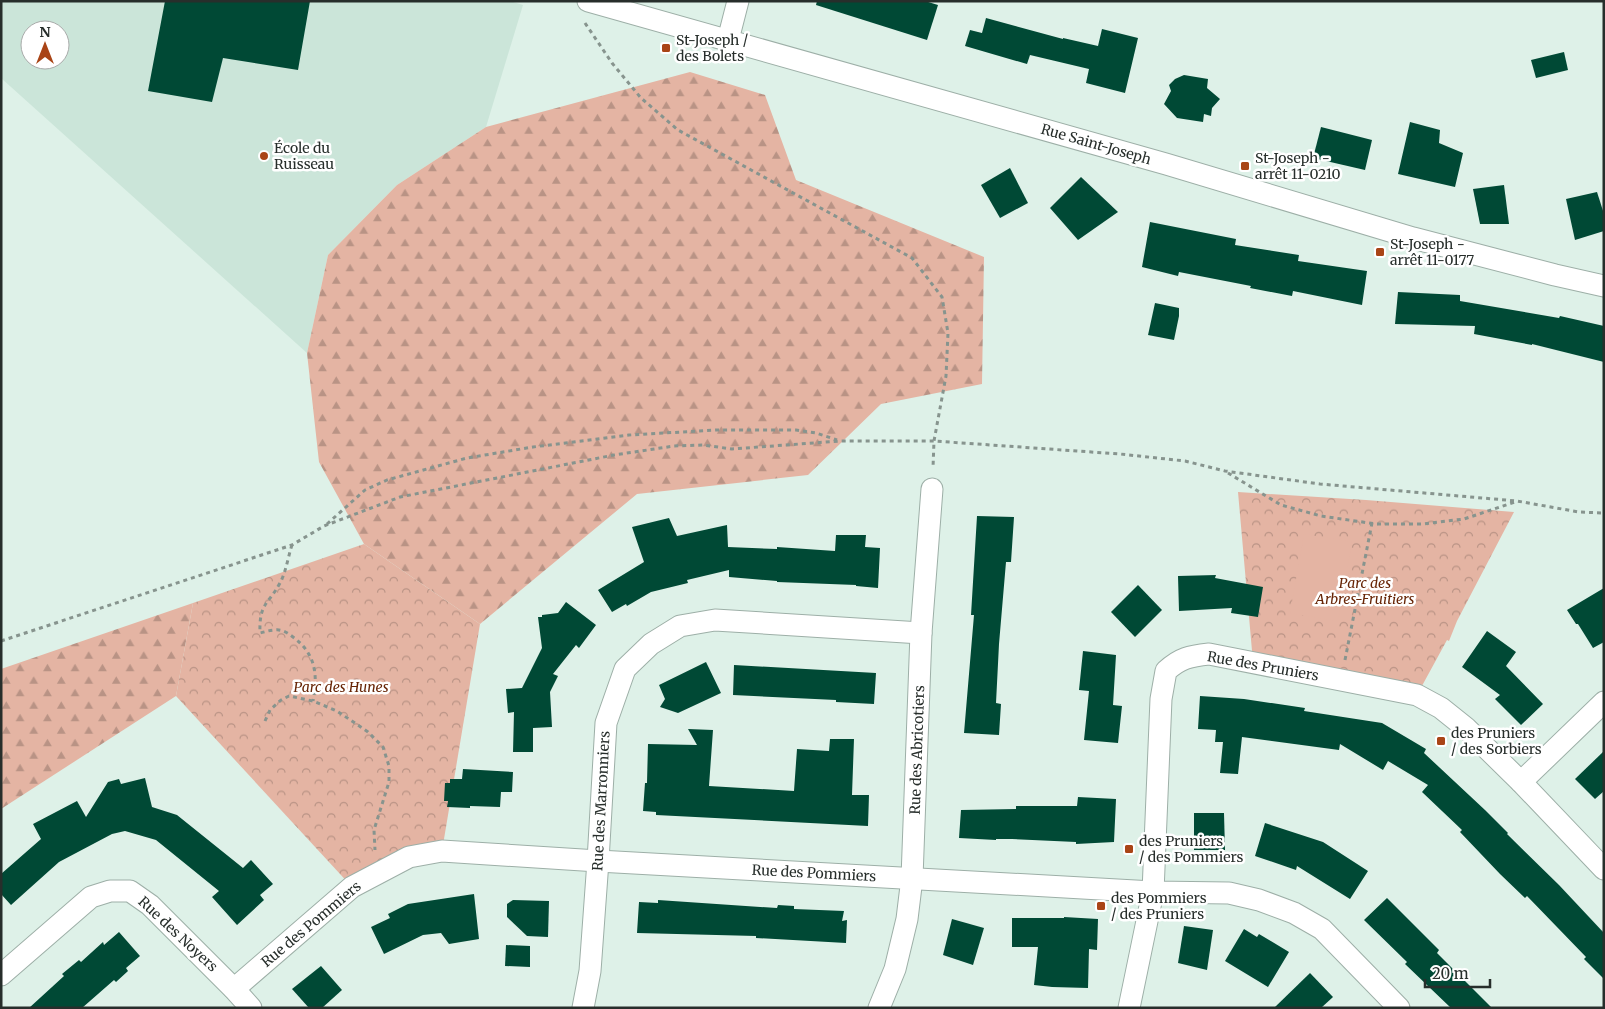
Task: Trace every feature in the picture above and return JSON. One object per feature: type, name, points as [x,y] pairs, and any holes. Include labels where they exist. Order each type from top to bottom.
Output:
[{"type":"street","points":[[728,40],[738,1]]},
{"type":"street","name":"Rue Saint-Joseph","points":[[584,9],[728,40],[1166,164],[1414,238],[1604,286]]},
{"type":"street","name":"Rue des Abricotiers","points":[[880,1008],[897,960],[907,919],[912,878],[921,633],[932,489]]},
{"type":"street","name":"Rue des Marronniers","points":[[583,1008],[590,971],[606,723],[625,669],[651,644],[680,626],[715,620],[921,633]]},
{"type":"street","name":"Rue des Pruniers","points":[[1129,1008],[1152,892],[1162,699],[1166,671],[1176,662],[1192,656],[1209,654],[1418,695],[1441,708],[1466,728],[1521,782],[1604,869]]},
{"type":"street","points":[[1521,782],[1604,702]]},
{"type":"street","name":"Rue des Pommiers","points":[[234,989],[352,886],[409,857],[442,851],[1152,892],[1229,893],[1259,900],[1294,912],[1322,930],[1399,1008]]},
{"type":"street","name":"Rue des Noyers","points":[[1,975],[91,897],[110,890],[130,890],[150,905],[251,1008]]},
{"type":"path","points":[[584,9],[612,63],[641,98],[678,130],[912,258],[942,297],[948,333],[946,376],[934,441],[932,489]]},
{"type":"path","points":[[324,526],[365,490],[387,480],[468,458],[533,447],[629,435],[717,430],[796,430],[816,433],[840,441]]},
{"type":"path","points":[[1,641],[292,545],[324,526],[400,497],[674,446],[703,445],[732,449],[840,441],[934,441],[1120,454],[1185,461],[1225,471],[1320,484],[1517,501],[1579,512],[1604,513]]},
{"type":"path","points":[[1225,471],[1281,504],[1321,516],[1372,523],[1422,524],[1464,519],[1517,501]]},
{"type":"path","points":[[1342,680],[1372,523]]},
{"type":"path","points":[[292,545],[280,582],[263,606],[259,620],[260,633],[277,629],[288,633],[308,651],[314,666],[317,683],[313,701]]},
{"type":"path","points":[[265,721],[270,710],[280,700],[289,696],[313,701],[337,711],[368,732],[383,747],[389,766],[389,782],[374,830],[377,873]]},
{"type":"shaded area","name":"École du Ruisseau","points":[[1,1],[510,1],[523,5],[486,127],[397,185],[328,255],[307,353],[1,78]]},
{"type":"green space","points":[[690,72],[765,95],[796,180],[984,257],[982,384],[881,404],[808,475],[637,494],[480,624],[364,544],[319,462],[307,353],[328,255],[397,185],[486,127]]},
{"type":"green space","name":"Parc des Arbres-Fruitiers","points":[[1238,492],[1514,512],[1457,621],[1449,641],[1447,640],[1417,695],[1253,662]]},
{"type":"green space","points":[[1304,534],[1352,542],[1338,621],[1290,613]]},
{"type":"green space","name":"Parc des Hunes","points":[[364,544],[480,624],[442,851],[352,887],[176,696],[193,603]]},
{"type":"green space","points":[[193,603],[176,696],[1,809],[1,669]]},
{"type":"building","points":[[165,1],[310,1],[298,70],[223,58],[212,102],[148,91]]},
{"type":"building","points":[[817,1],[925,1],[938,5],[927,40],[816,5]]},
{"type":"building","points":[[986,18],[1063,39],[1098,46],[1102,29],[1138,38],[1125,93],[1086,83],[1089,69],[1030,55],[1027,64],[965,46],[970,30],[982,33]]},
{"type":"building","points":[[1564,52],[1568,70],[1536,78],[1531,60]]},
{"type":"building","points":[[1184,75],[1208,79],[1207,88],[1220,99],[1212,108],[1211,116],[1204,114],[1203,122],[1177,118],[1164,104],[1171,91],[1169,85],[1175,79]]},
{"type":"building","points":[[1410,122],[1440,130],[1439,143],[1463,153],[1455,187],[1398,174]]},
{"type":"building","points":[[1321,127],[1372,140],[1365,170],[1313,158]]},
{"type":"building","points":[[1010,168],[1028,203],[1000,218],[981,185]]},
{"type":"building","points":[[1081,177],[1118,212],[1078,240],[1050,208]]},
{"type":"building","points":[[1504,185],[1509,224],[1480,224],[1473,189]]},
{"type":"building","points":[[1597,192],[1604,214],[1604,231],[1575,240],[1566,199]]},
{"type":"building","points":[[1150,222],[1236,239],[1235,245],[1299,255],[1298,261],[1367,271],[1362,305],[1293,291],[1292,296],[1179,272],[1178,276],[1142,267]]},
{"type":"building","points":[[1398,292],[1460,295],[1460,301],[1559,318],[1560,316],[1604,326],[1604,362],[1532,344],[1474,334],[1475,326],[1395,324]]},
{"type":"building","points":[[1155,303],[1179,308],[1174,340],[1148,335]]},
{"type":"building","points":[[977,516],[1014,517],[1011,562],[1006,562],[999,644],[996,703],[1001,704],[999,735],[964,733],[974,615],[971,615]]},
{"type":"building","points":[[669,518],[677,536],[727,525],[728,547],[777,549],[777,547],[835,551],[836,535],[866,535],[865,547],[880,548],[878,588],[729,577],[729,570],[687,580],[688,583],[651,592],[627,606],[626,604],[612,612],[598,590],[644,562],[632,527]]},
{"type":"building","points":[[1216,575],[1215,578],[1263,587],[1258,617],[1231,613],[1232,608],[1179,611],[1178,576]]},
{"type":"building","points":[[1138,585],[1162,610],[1135,637],[1111,612]]},
{"type":"building","points":[[1604,588],[1604,642],[1593,648],[1567,610]]},
{"type":"building","points":[[566,602],[596,625],[579,648],[576,645],[553,674],[558,676],[550,692],[552,727],[533,728],[533,752],[513,752],[514,712],[508,713],[506,689],[522,688],[542,648],[538,617],[558,613]]},
{"type":"building","points":[[1487,631],[1516,652],[1506,666],[1543,704],[1521,725],[1495,699],[1500,695],[1462,667]]},
{"type":"building","points":[[1083,651],[1116,655],[1113,705],[1122,706],[1118,743],[1084,740],[1089,691],[1079,690]]},
{"type":"building","points":[[706,662],[721,693],[678,713],[660,707],[665,699],[659,685]]},
{"type":"building","points":[[734,665],[876,673],[874,704],[836,702],[836,700],[733,695]]},
{"type":"building","points":[[1200,696],[1244,699],[1305,708],[1304,711],[1382,723],[1426,749],[1424,753],[1508,833],[1604,933],[1604,979],[1584,959],[1586,957],[1527,896],[1525,898],[1500,874],[1460,832],[1462,830],[1422,792],[1428,785],[1388,761],[1383,770],[1340,744],[1339,750],[1242,737],[1238,774],[1220,773],[1223,742],[1215,742],[1216,730],[1198,729]]},
{"type":"building","points":[[688,729],[713,730],[709,786],[794,791],[797,749],[829,751],[830,739],[854,739],[852,795],[869,795],[868,826],[656,815],[656,812],[643,811],[645,783],[647,783],[648,744],[697,745]]},
{"type":"building","points":[[1604,751],[1604,791],[1595,799],[1575,779]]},
{"type":"building","points":[[463,769],[513,772],[512,792],[501,792],[500,807],[447,807],[448,801],[444,801],[445,783],[450,783],[450,779],[462,779]]},
{"type":"building","points":[[145,778],[152,807],[177,815],[243,868],[251,860],[273,884],[260,895],[264,900],[237,925],[212,897],[219,891],[156,840],[125,831],[112,834],[59,862],[11,905],[1,894],[1,874],[41,839],[33,824],[77,801],[86,817],[108,782],[119,779],[121,784]]},
{"type":"building","points":[[1078,797],[1116,799],[1114,842],[1076,844],[1076,842],[959,838],[961,810],[1016,809],[1016,806],[1077,806]]},
{"type":"building","points":[[1194,813],[1224,813],[1225,850],[1194,850]]},
{"type":"building","points":[[1265,823],[1323,842],[1368,871],[1350,899],[1297,866],[1296,870],[1255,856]]},
{"type":"building","points":[[474,894],[479,939],[449,944],[441,933],[423,935],[384,954],[371,927],[390,918],[388,914],[408,904]]},
{"type":"building","points":[[1387,898],[1439,950],[1437,953],[1492,1008],[1451,1008],[1405,964],[1407,962],[1364,920]]},
{"type":"building","points":[[513,900],[549,901],[548,937],[527,936],[507,917],[507,904]]},
{"type":"building","points":[[658,900],[777,908],[778,905],[794,906],[794,909],[844,911],[842,921],[847,920],[846,943],[756,938],[756,936],[637,933],[639,902],[658,903]]},
{"type":"building","points":[[1064,917],[1098,919],[1097,950],[1089,949],[1088,988],[1034,985],[1038,947],[1012,947],[1012,918]]},
{"type":"building","points":[[952,919],[984,928],[973,965],[943,955]]},
{"type":"building","points":[[1184,926],[1213,930],[1207,970],[1178,963]]},
{"type":"building","points":[[1244,929],[1257,937],[1259,934],[1289,952],[1268,987],[1225,961]]},
{"type":"building","points":[[119,932],[140,956],[126,968],[128,971],[116,982],[114,980],[82,1008],[29,1008],[64,976],[62,974],[79,960],[81,962],[103,942],[104,945]]},
{"type":"building","points":[[506,945],[530,946],[530,967],[505,966]]},
{"type":"building","points":[[321,966],[342,990],[322,1008],[309,1008],[292,989]]},
{"type":"building","points":[[1310,973],[1333,997],[1321,1008],[1274,1008]]},
{"type":"place","name":"St-Joseph / des Bolets","points":[[666,48]]},
{"type":"place","name":"École du Ruisseau","points":[[264,156]]},
{"type":"place","name":"St-Joseph - arrêt 11-0210","points":[[1245,166]]},
{"type":"place","name":"St-Joseph - arrêt 11-0177","points":[[1380,252]]},
{"type":"place","name":"des Pruniers / des Sorbiers","points":[[1441,741]]},
{"type":"place","name":"des Pruniers / des Pommiers","points":[[1129,849]]},
{"type":"place","name":"des Pommiers / des Pruniers","points":[[1101,906]]}]
